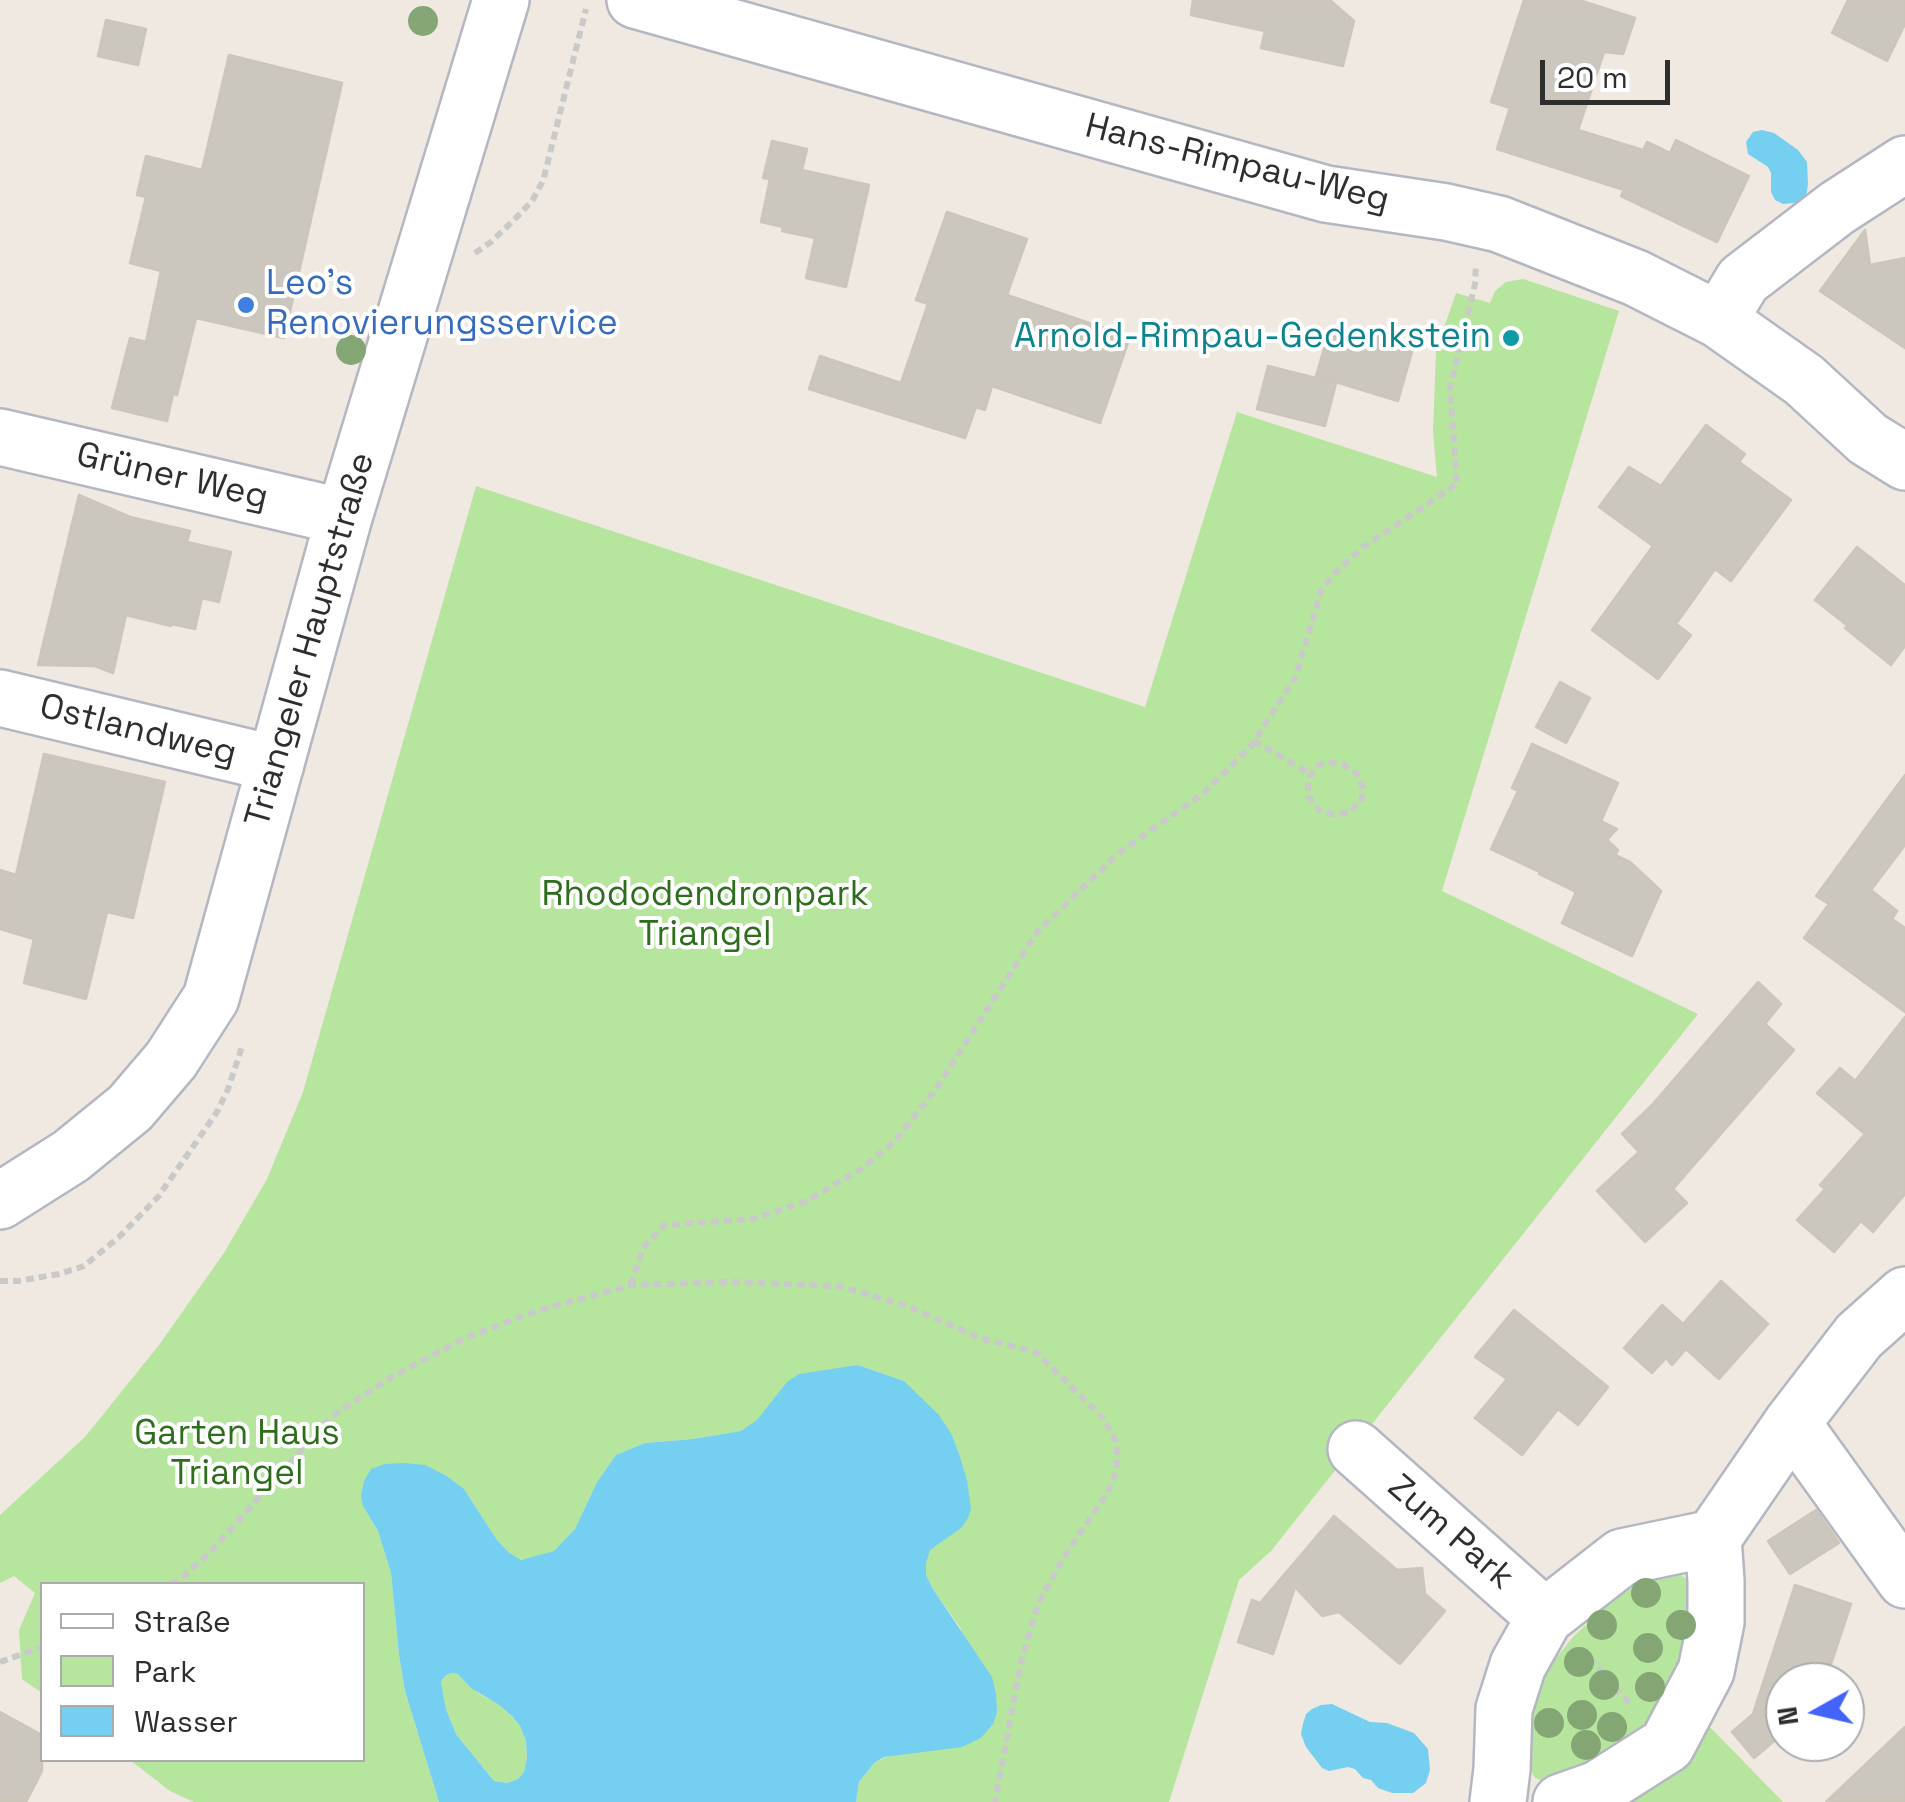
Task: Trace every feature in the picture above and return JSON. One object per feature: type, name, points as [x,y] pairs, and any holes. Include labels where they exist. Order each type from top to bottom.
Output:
[{"type":"street","name":"Triangeler Hauptstraße","points":[[0,1200],[71,1156],[130,1108],[170,1060],[210,998],[344,517],[501,0]]},
{"type":"street","name":"Hans-Rimpau-Weg","points":[[634,0],[1326,194],[1499,224],[1636,278],[1719,320],[1804,380],[1868,439],[1905,462]]},
{"type":"street","points":[[1719,320],[1743,280],[1837,208],[1905,164]]},
{"type":"street","name":"Grüner Weg","points":[[0,437],[344,517]]},
{"type":"street","name":"Ostlandweg","points":[[0,698],[276,764]]},
{"type":"street","points":[[1562,1802],[1598,1789],[1667,1745],[1706,1672],[1716,1622],[1713,1538],[1792,1422],[1859,1336],[1905,1294]]},
{"type":"street","points":[[1792,1422],[1905,1580]]},
{"type":"street","name":"Zum Park","points":[[1356,1449],[1548,1615]]},
{"type":"street","points":[[1498,1802],[1504,1708],[1518,1665],[1548,1615],[1622,1557],[1713,1538]]},
{"type":"path","points":[[631,1285],[643,1248],[664,1225],[753,1219],[807,1201],[860,1169],[895,1141],[936,1089],[1037,932],[1120,852],[1204,793],[1254,741],[1296,676],[1320,591],[1363,547],[1457,484],[1450,389],[1476,284],[1477,219]]},
{"type":"path","points":[[1254,741],[1311,774]]},
{"type":"path","points":[[1328,762],[1344,766],[1356,773],[1362,787],[1361,801],[1349,813],[1319,810],[1309,797],[1311,774],[1328,762]]},
{"type":"path","points":[[174,1582],[211,1552],[331,1417],[388,1379],[463,1339],[533,1312],[631,1285],[732,1282],[838,1286],[907,1306],[983,1339],[1036,1352],[1103,1418],[1117,1443],[1117,1470],[1108,1492],[1038,1604],[1021,1662],[996,1802]]},
{"type":"path","points":[[1548,1615],[1667,1745]]},
{"type":"path","points":[[0,1662],[40,1648]]},
{"type":"green space","name":"Rhododendronpark Triangel","points":[[1523,279],[1619,311],[1442,891],[1698,1014],[1271,1551],[1239,1580],[1169,1802],[856,1802],[859,1782],[874,1763],[885,1757],[916,1752],[961,1629],[933,1589],[926,1575],[926,1563],[929,1550],[967,1480],[952,1435],[904,1381],[858,1365],[741,1431],[645,1443],[616,1455],[597,1482],[575,1529],[554,1551],[541,1555],[521,1560],[507,1552],[464,1489],[363,1506],[378,1531],[391,1573],[405,1691],[439,1802],[194,1802],[170,1791],[133,1762],[365,1762],[365,1582],[40,1582],[40,1692],[22,1679],[19,1630],[35,1593],[14,1576],[0,1583],[0,1515],[85,1437],[159,1345],[224,1253],[267,1179],[303,1092],[476,486],[1145,707],[1237,412],[1437,477],[1433,433],[1436,351],[1456,293],[1490,303],[1495,291],[1506,282]]},
{"type":"green space","points":[[1677,1572],[1694,1585],[1689,1650],[1643,1733],[1613,1760],[1549,1783],[1535,1778],[1527,1763],[1529,1710],[1544,1673],[1573,1637],[1616,1597],[1649,1579]]},
{"type":"green space","points":[[451,1673],[458,1674],[478,1693],[499,1705],[520,1726],[527,1758],[518,1779],[507,1783],[494,1781],[456,1734],[441,1682]]},
{"type":"green space","points":[[1706,1723],[1783,1802],[1625,1802]]},
{"type":"water","points":[[1753,132],[1774,133],[1798,150],[1807,162],[1806,197],[1794,203],[1775,200],[1768,167],[1748,154],[1746,142]]},
{"type":"water","points":[[858,1365],[904,1381],[939,1415],[952,1435],[967,1480],[971,1509],[961,1528],[930,1550],[926,1575],[992,1677],[997,1712],[993,1724],[981,1738],[962,1747],[884,1757],[859,1782],[856,1802],[439,1802],[405,1691],[391,1573],[378,1531],[363,1506],[364,1481],[371,1469],[404,1463],[425,1465],[445,1475],[464,1489],[497,1540],[521,1560],[554,1551],[575,1529],[597,1482],[616,1455],[645,1443],[741,1431],[757,1420],[787,1382],[799,1374]],"holes":[[[451,1673],[458,1674],[520,1726],[527,1758],[518,1779],[507,1783],[494,1781],[456,1734],[441,1682]]]},
{"type":"water","points":[[1332,1704],[1370,1722],[1387,1723],[1414,1733],[1428,1749],[1430,1770],[1426,1783],[1413,1793],[1392,1793],[1378,1788],[1355,1769],[1322,1768],[1301,1734],[1306,1714],[1321,1705]]},
{"type":"building","points":[[1193,0],[1330,0],[1354,21],[1343,66],[1261,48],[1265,31],[1191,15]]},
{"type":"building","points":[[1524,0],[1579,0],[1635,18],[1623,54],[1604,52],[1578,130],[1643,150],[1647,142],[1670,153],[1676,140],[1749,176],[1717,242],[1621,196],[1624,190],[1497,149],[1510,108],[1491,102]]},
{"type":"building","points":[[1848,0],[1905,0],[1905,24],[1887,61],[1832,33]]},
{"type":"building","points":[[106,20],[146,29],[138,65],[98,56]]},
{"type":"building","points":[[229,55],[342,83],[284,338],[196,318],[167,421],[112,408],[130,338],[146,342],[161,271],[130,263],[146,197],[137,195],[146,156],[202,170]]},
{"type":"building","points":[[772,141],[807,149],[802,170],[869,185],[846,287],[806,278],[815,238],[761,222],[770,179],[763,178]]},
{"type":"building","points":[[947,212],[1027,239],[1007,295],[1130,337],[1100,423],[992,386],[985,410],[976,407],[965,438],[809,389],[820,356],[901,383],[928,304],[916,300]]},
{"type":"building","points":[[1865,230],[1870,265],[1905,258],[1905,348],[1820,291]]},
{"type":"building","points":[[1353,327],[1396,339],[1394,346],[1412,352],[1398,401],[1316,376],[1330,328],[1350,334]]},
{"type":"building","points":[[1268,366],[1336,383],[1325,426],[1257,409]]},
{"type":"building","points":[[1706,425],[1745,454],[1739,462],[1791,500],[1731,581],[1715,569],[1676,624],[1691,635],[1658,679],[1592,630],[1653,546],[1599,507],[1629,467],[1661,486]]},
{"type":"building","points":[[79,495],[130,517],[190,531],[187,542],[231,552],[219,602],[202,598],[195,629],[126,615],[113,673],[95,666],[38,665]]},
{"type":"building","points":[[1857,547],[1905,585],[1905,646],[1891,665],[1815,600]]},
{"type":"building","points":[[1560,682],[1590,698],[1566,743],[1536,727]]},
{"type":"building","points":[[1532,744],[1618,783],[1601,821],[1617,829],[1607,840],[1618,850],[1615,855],[1630,862],[1661,891],[1632,956],[1562,923],[1576,892],[1491,849],[1518,791],[1512,788]]},
{"type":"building","points":[[44,754],[165,782],[133,918],[107,912],[86,999],[24,983],[34,939],[0,929],[0,870],[16,875]]},
{"type":"building","points":[[1905,775],[1905,845],[1871,890],[1897,911],[1892,919],[1905,928],[1905,1012],[1804,938],[1829,904],[1816,896]]},
{"type":"building","points":[[1758,982],[1781,1004],[1765,1024],[1794,1050],[1673,1189],[1687,1203],[1645,1242],[1597,1191],[1639,1152],[1622,1134],[1652,1105]]},
{"type":"building","points":[[1905,1017],[1905,1194],[1873,1232],[1861,1221],[1834,1252],[1797,1220],[1825,1189],[1820,1185],[1865,1134],[1817,1093],[1840,1068],[1855,1081]]},
{"type":"building","points":[[1721,1281],[1768,1324],[1719,1379],[1686,1349],[1672,1365],[1666,1358],[1652,1373],[1624,1348],[1662,1305],[1683,1324]]},
{"type":"building","points":[[1514,1310],[1608,1387],[1578,1425],[1558,1409],[1522,1455],[1475,1418],[1507,1379],[1475,1357]]},
{"type":"building","points":[[1816,1510],[1839,1543],[1790,1574],[1768,1541]]},
{"type":"building","points":[[1334,1516],[1397,1570],[1422,1568],[1425,1594],[1445,1611],[1400,1664],[1339,1612],[1322,1616],[1295,1587],[1273,1654],[1238,1642],[1252,1600],[1260,1603]]},
{"type":"building","points":[[1795,1585],[1851,1604],[1832,1662],[1770,1662]]},
{"type":"building","points":[[1765,1677],[1765,1749],[1754,1758],[1732,1732],[1753,1714]]},
{"type":"building","points":[[0,1712],[40,1734],[42,1771],[26,1802],[0,1802]]},
{"type":"building","points":[[1905,1727],[1905,1802],[1826,1802]]},
{"type":"place","name":"Leo's Renovierungsservice","points":[[246,305]]},
{"type":"place","name":"Arnold-Rimpau-Gedenkstein","points":[[1511,338]]},
{"type":"park label","name":"Garten Haus Triangel","points":[[237,1455]]}]
